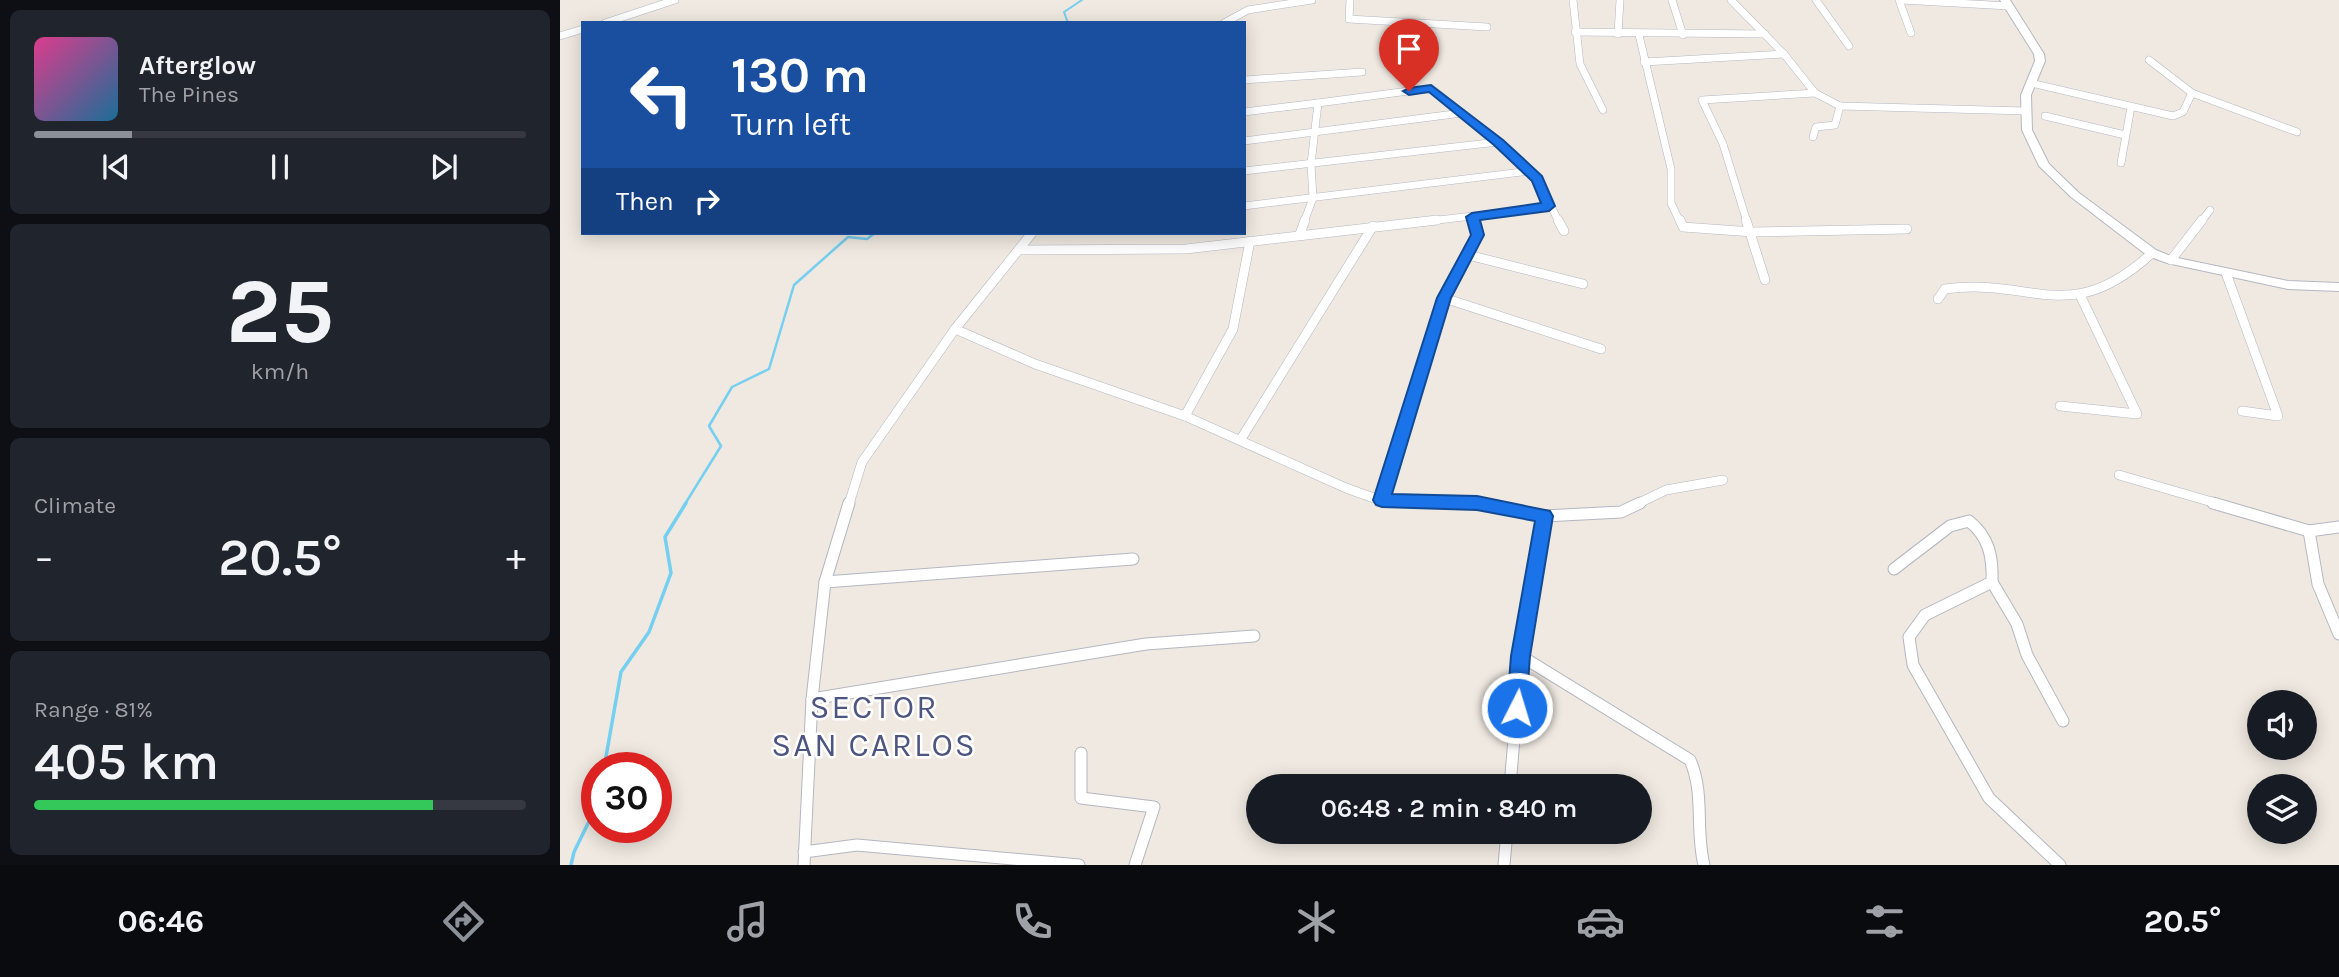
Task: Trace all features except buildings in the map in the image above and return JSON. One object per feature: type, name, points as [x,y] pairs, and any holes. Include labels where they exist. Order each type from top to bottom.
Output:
[{"type":"street","points":[[610,21],[675,0]]},
{"type":"street","points":[[1228,21],[1248,10],[1307,0]]},
{"type":"street","points":[[1350,0],[1349,19],[1487,27]]},
{"type":"street","points":[[1573,0],[1580,64],[1603,110]]},
{"type":"street","points":[[1618,34],[1620,0]]},
{"type":"street","points":[[1672,0],[1683,35]]},
{"type":"street","points":[[1731,0],[1784,54],[1815,93],[1840,106],[2026,111]]},
{"type":"street","points":[[1816,0],[1849,46]]},
{"type":"street","points":[[1911,33],[1900,0],[2007,3],[2039,54],[2040,61],[2026,95],[2027,130],[2044,166],[2058,181],[2152,253],[2226,273],[2288,285],[2339,287]]},
{"type":"street","points":[[560,36],[581,30]]},
{"type":"street","points":[[1575,32],[1639,35],[1765,34]]},
{"type":"street","points":[[1639,35],[1671,169],[1671,203],[1683,228],[1753,232],[1907,229]]},
{"type":"street","points":[[1644,62],[1784,54]]},
{"type":"street","points":[[2149,60],[2192,93],[2297,132]]},
{"type":"street","points":[[1246,80],[1362,72]]},
{"type":"street","points":[[2031,83],[2173,116],[2183,112],[2192,93]]},
{"type":"street","points":[[1246,112],[1431,88],[1530,171],[1537,179],[1564,231]]},
{"type":"street","points":[[1765,280],[1753,232],[1723,144],[1702,100],[1815,93]]},
{"type":"street","points":[[1300,234],[1313,198],[1311,164],[1318,103]]},
{"type":"street","points":[[1813,137],[1816,127],[1835,125],[1840,106]]},
{"type":"street","points":[[2121,163],[2130,107]]},
{"type":"street","points":[[1246,141],[1462,113]]},
{"type":"street","points":[[2045,116],[2126,135]]},
{"type":"street","points":[[1246,171],[1498,142]]},
{"type":"street","points":[[1246,206],[1530,171]]},
{"type":"street","points":[[1021,250],[1186,248],[1549,206]]},
{"type":"street","points":[[2171,260],[2210,210]]},
{"type":"street","points":[[1382,500],[1444,298],[1478,235],[1472,217]]},
{"type":"street","points":[[1241,439],[1373,226]]},
{"type":"street","points":[[1031,235],[955,329],[862,462],[825,582],[812,699],[804,858],[858,845],[1080,865]]},
{"type":"street","points":[[1185,416],[1233,329],[1250,241]]},
{"type":"street","points":[[1938,299],[1945,289],[1968,285],[2067,298],[2111,286],[2133,273],[2152,253]]},
{"type":"street","points":[[1468,255],[1583,284]]},
{"type":"street","points":[[2226,273],[2278,416],[2242,411]]},
{"type":"street","points":[[2060,406],[2137,414],[2080,295]]},
{"type":"street","points":[[1444,298],[1601,349]]},
{"type":"street","points":[[955,329],[1035,364],[1185,416],[1346,488],[1382,500],[1477,503],[1544,516],[1621,512],[1666,490],[1723,480]]},
{"type":"street","points":[[2119,475],[2309,531],[2339,527]]},
{"type":"street","points":[[1511,774],[1521,656],[1544,516]]},
{"type":"street","points":[[1894,569],[1950,526],[1969,521],[1978,527],[1986,538],[1993,561],[1992,582],[2017,624],[2027,654],[2063,721]]},
{"type":"street","points":[[2309,531],[2312,565],[2323,606],[2339,634]]},
{"type":"street","points":[[825,582],[1133,559]]},
{"type":"street","points":[[1992,582],[1925,615],[1909,637],[1913,665],[1989,798],[2060,865]]},
{"type":"street","points":[[812,699],[1146,644],[1254,636]]},
{"type":"street","points":[[1521,656],[1690,760],[1699,774],[1699,850],[1704,865]]},
{"type":"street","points":[[1081,754],[1081,798],[1154,807],[1135,865]]},
{"type":"street","points":[[1504,865],[1506,844]]},
{"type":"waterway","points":[[1067,21],[1064,12],[1082,0]]},
{"type":"waterway","points":[[685,504],[721,446],[709,426],[732,387],[769,369],[794,285],[848,237],[867,239],[872,235]]},
{"type":"waterway","points":[[607,752],[621,672],[649,632],[671,573],[665,537],[686,503]]},
{"type":"waterway","points":[[571,865],[581,838]]},
{"type":"district","name":"SECTOR SAN CARLOS","points":[[874,726]]},
{"type":"route","points":[[1409,91],[1431,88],[1498,142],[1537,179],[1549,206],[1472,217],[1478,235],[1444,298],[1382,500],[1477,503],[1544,516],[1521,656],[1517,708]]}]
